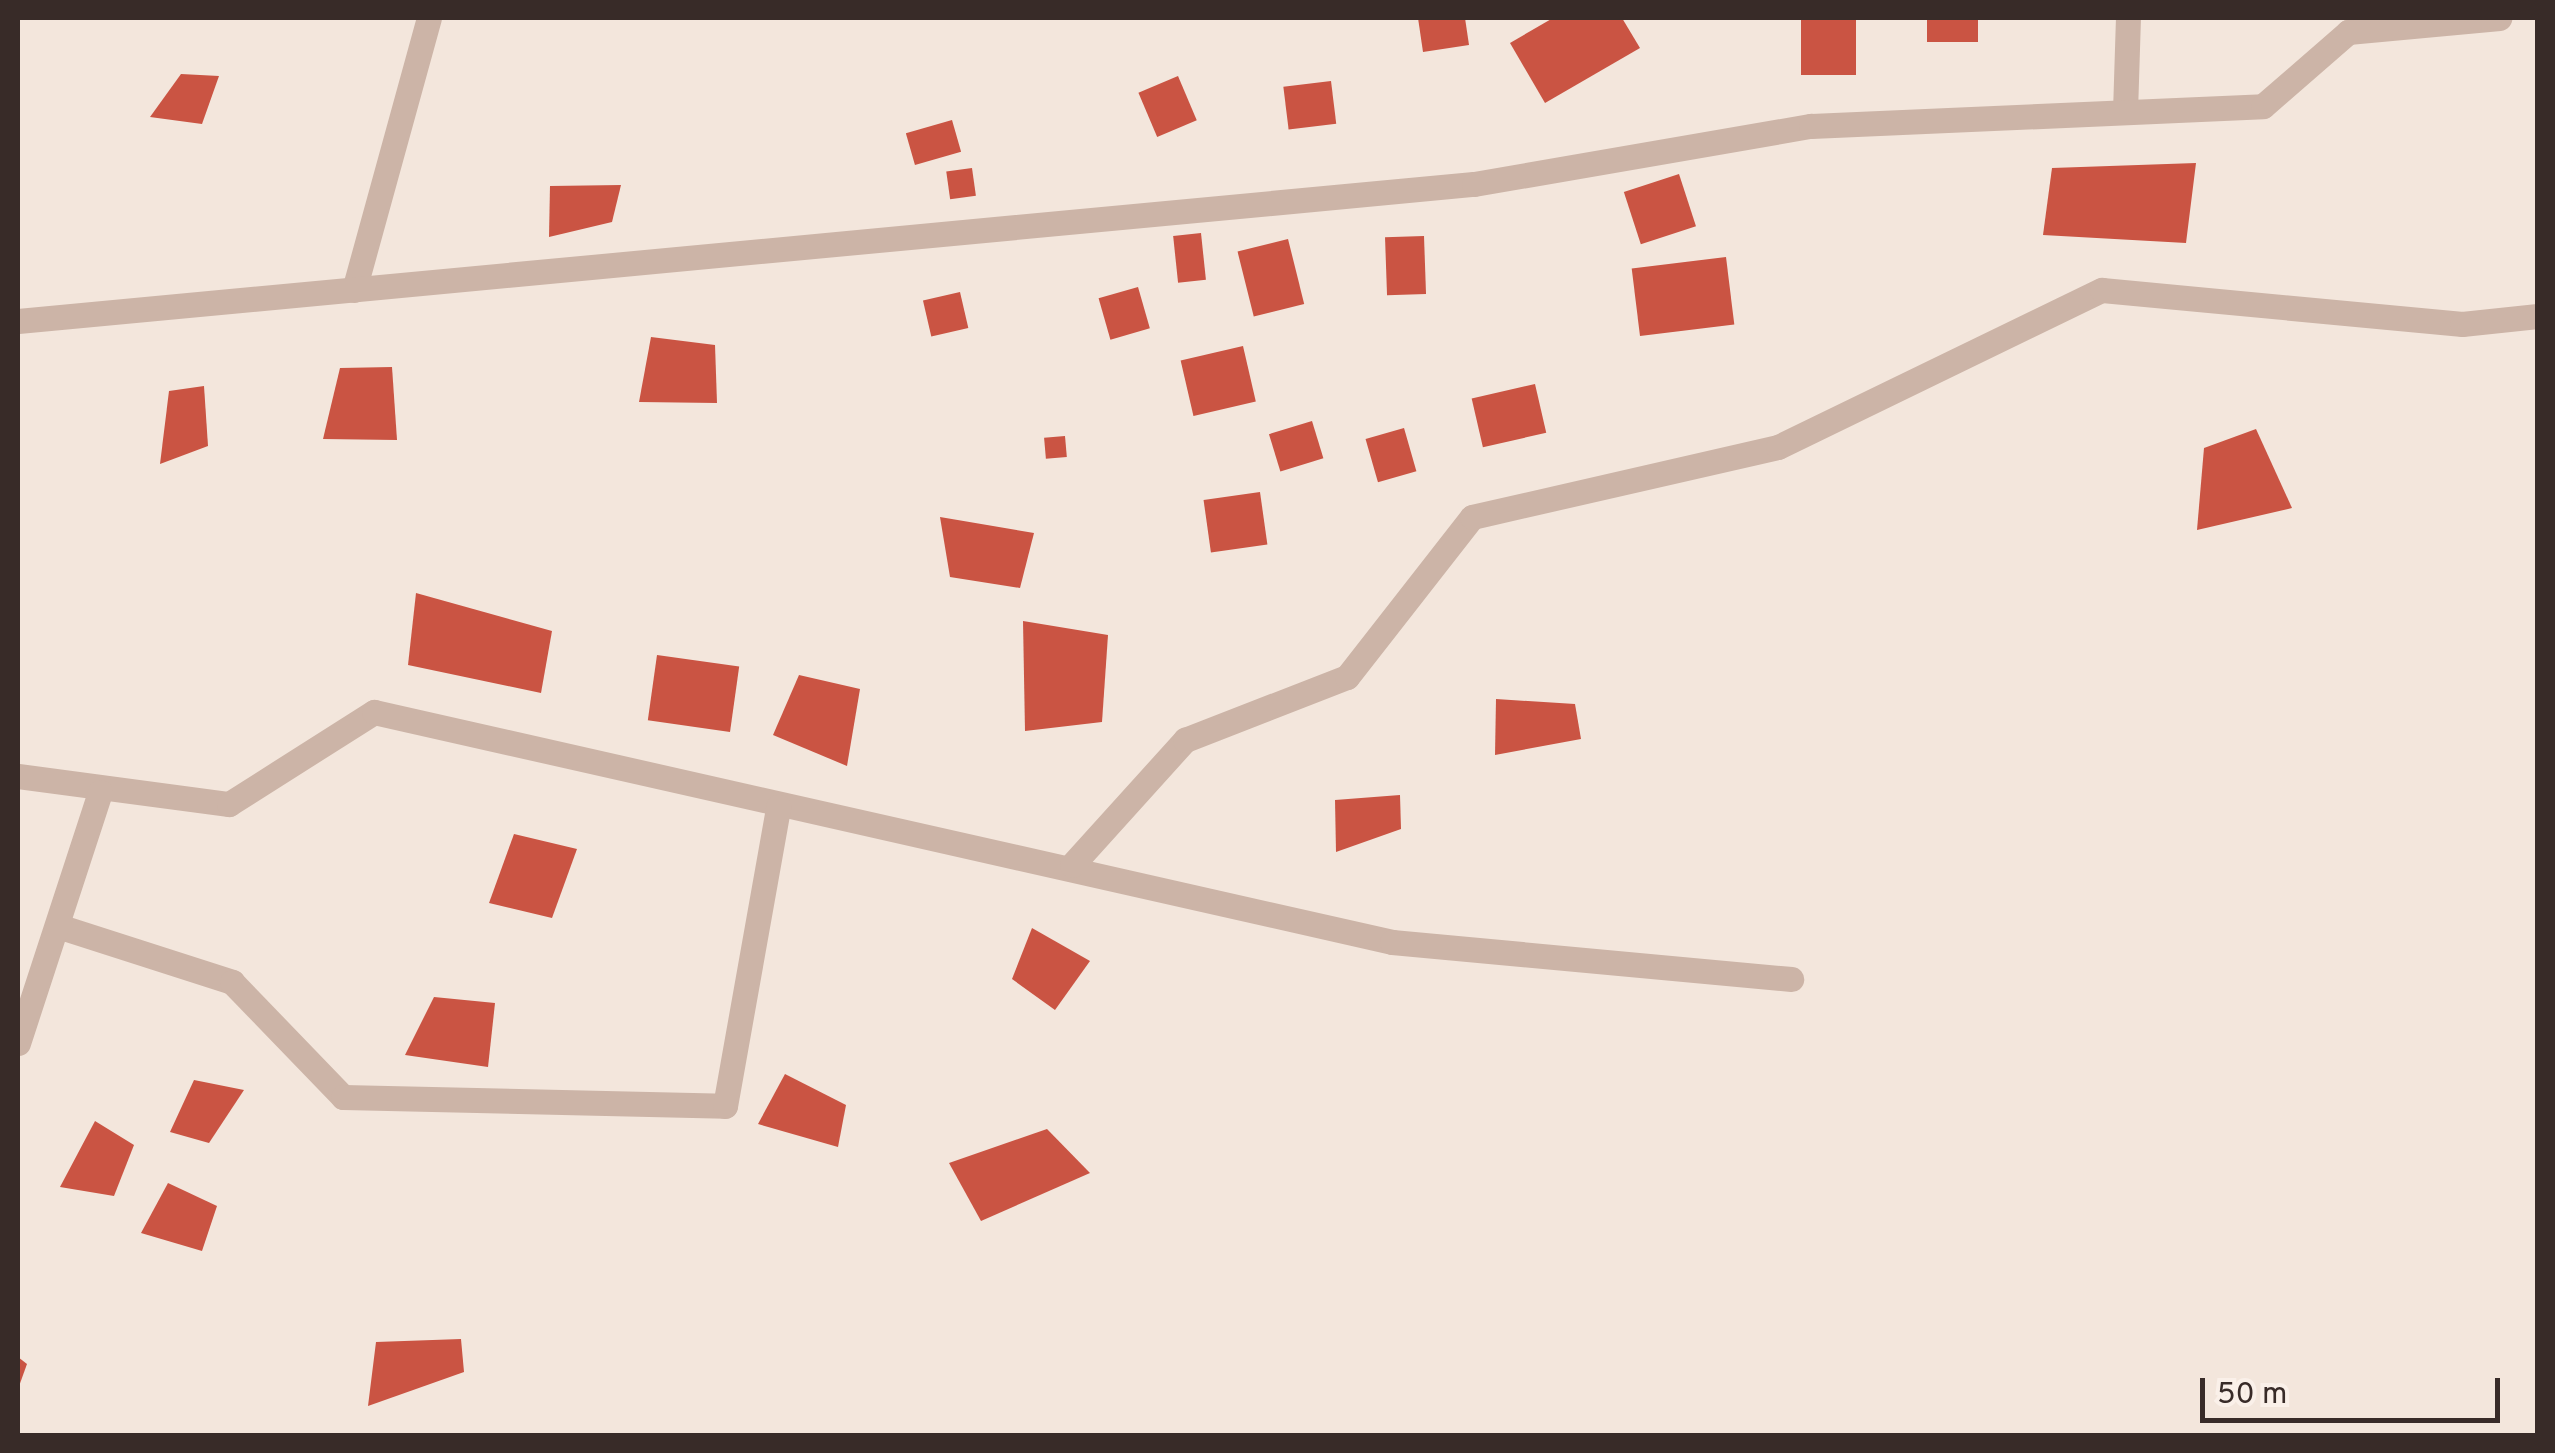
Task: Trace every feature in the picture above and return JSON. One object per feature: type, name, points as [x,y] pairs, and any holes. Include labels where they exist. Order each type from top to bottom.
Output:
[{"type":"street","points":[[354,290],[429,18]]},
{"type":"street","points":[[2125,112],[2128,18]]},
{"type":"street","points":[[18,321],[1474,184],[1812,126],[2262,106],[2348,32],[2499,18]]},
{"type":"street","points":[[1072,865],[1186,740],[1347,678],[1472,517],[1778,447],[2102,290],[2462,324],[2538,316]]},
{"type":"street","points":[[18,776],[100,792],[228,804],[374,712],[778,807],[1072,865],[1392,942],[1790,979]]},
{"type":"street","points":[[18,1043],[61,927],[100,792]]},
{"type":"street","points":[[61,927],[232,982],[344,1097],[725,1106],[778,807]]},
{"type":"building","points":[[1418,18],[1465,18],[1469,45],[1423,52]]},
{"type":"building","points":[[1553,18],[1622,18],[1640,48],[1545,103],[1510,43]]},
{"type":"building","points":[[1801,18],[1856,18],[1856,75],[1801,75]]},
{"type":"building","points":[[1927,18],[1978,18],[1978,42],[1927,42]]},
{"type":"building","points":[[181,74],[219,76],[202,124],[150,117]]},
{"type":"building","points":[[1178,76],[1197,120],[1157,137],[1138,93]]},
{"type":"building","points":[[1331,81],[1336,124],[1289,130],[1283,87]]},
{"type":"building","points":[[952,120],[961,152],[915,165],[906,133]]},
{"type":"building","points":[[2196,163],[2186,243],[2043,235],[2052,168]]},
{"type":"building","points":[[972,168],[976,196],[950,199],[946,172]]},
{"type":"building","points":[[1679,174],[1696,226],[1641,244],[1624,192]]},
{"type":"building","points":[[621,185],[612,222],[549,237],[550,186]]},
{"type":"building","points":[[1201,233],[1206,280],[1178,283],[1173,236]]},
{"type":"building","points":[[1424,236],[1426,294],[1387,295],[1385,237]]},
{"type":"building","points":[[1288,239],[1304,304],[1254,317],[1238,252]]},
{"type":"building","points":[[1726,257],[1734,324],[1640,336],[1632,269]]},
{"type":"building","points":[[1138,287],[1150,328],[1110,340],[1099,298]]},
{"type":"building","points":[[960,292],[968,328],[931,337],[923,301]]},
{"type":"building","points":[[651,337],[715,345],[717,403],[639,402]]},
{"type":"building","points":[[1243,346],[1256,402],[1193,416],[1181,360]]},
{"type":"building","points":[[392,367],[397,440],[323,439],[340,368]]},
{"type":"building","points":[[1535,384],[1546,433],[1483,447],[1472,399]]},
{"type":"building","points":[[204,386],[208,446],[160,464],[169,391]]},
{"type":"building","points":[[1312,421],[1323,458],[1280,471],[1269,434]]},
{"type":"building","points":[[1404,428],[1416,471],[1378,482],[1366,439]]},
{"type":"building","points":[[2256,429],[2292,508],[2197,530],[2204,448]]},
{"type":"building","points":[[1065,436],[1067,457],[1046,459],[1044,438]]},
{"type":"building","points":[[1260,492],[1267,544],[1211,552],[1204,500]]},
{"type":"building","points":[[940,517],[1034,533],[1020,588],[950,577]]},
{"type":"building","points":[[416,593],[552,631],[541,693],[408,665]]},
{"type":"building","points":[[1023,621],[1108,635],[1102,722],[1025,731]]},
{"type":"building","points":[[657,655],[739,667],[730,732],[648,720]]},
{"type":"building","points":[[799,675],[860,689],[847,766],[773,735]]},
{"type":"building","points":[[1496,699],[1575,704],[1581,739],[1495,755]]},
{"type":"building","points":[[1400,795],[1401,829],[1336,852],[1335,800]]},
{"type":"building","points":[[514,834],[577,849],[552,918],[489,903]]},
{"type":"building","points":[[1032,928],[1090,961],[1055,1010],[1012,979]]},
{"type":"building","points":[[434,997],[495,1003],[488,1067],[405,1055]]},
{"type":"building","points":[[785,1074],[846,1105],[838,1147],[758,1124]]},
{"type":"building","points":[[194,1080],[244,1090],[209,1143],[170,1132]]},
{"type":"building","points":[[95,1121],[134,1145],[114,1196],[60,1187]]},
{"type":"building","points":[[1047,1129],[1090,1173],[981,1221],[949,1163]]},
{"type":"building","points":[[168,1183],[217,1206],[202,1251],[141,1233]]},
{"type":"building","points":[[461,1339],[464,1372],[368,1406],[376,1342]]},
{"type":"building","points":[[18,1357],[27,1364],[18,1389]]}]
